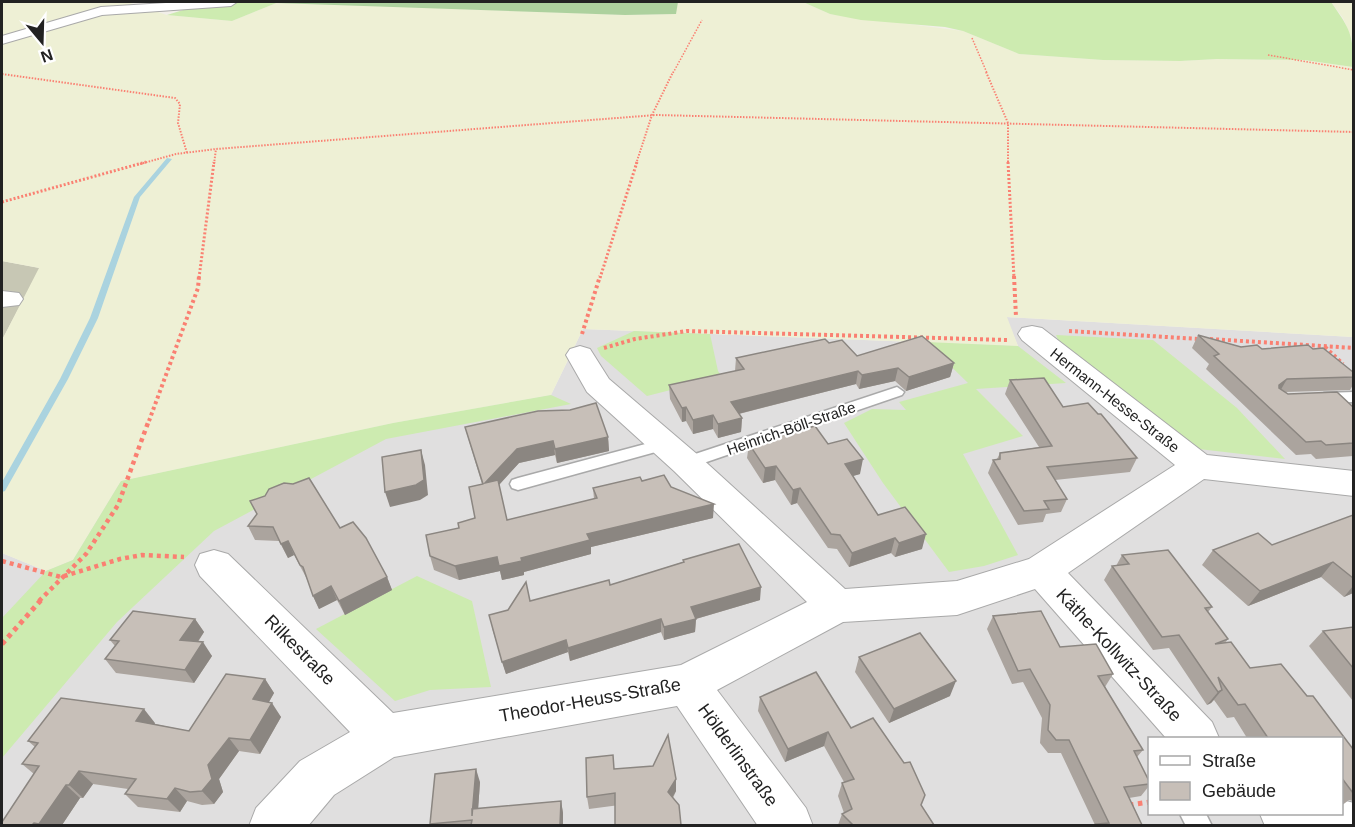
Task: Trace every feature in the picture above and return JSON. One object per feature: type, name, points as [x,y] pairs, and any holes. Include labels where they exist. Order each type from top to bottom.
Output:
[{"type":"street","points":[[2,40],[101,11],[157,5],[231,2]]},
{"type":"street","name":"Hermann-Hesse-Straße","points":[[1027,331],[1197,466]]},
{"type":"street","points":[[580,355],[598,385],[837,606]]},
{"type":"street","points":[[1197,466],[1353,484]]},
{"type":"street","name":"Theodor-Heuss-Straße","points":[[274,825],[317,778],[385,735],[687,684],[837,606],[957,598],[1042,571],[1197,466]]},
{"type":"street","name":"Rilkestraße","points":[[214,565],[385,735]]},
{"type":"street","name":"Käthe-Kollwitz-Straße","points":[[1042,571],[1195,737]]},
{"type":"street","name":"Hölderlinstraße","points":[[687,684],[789,825]]},
{"type":"street","points":[[1296,815],[1348,825]]},
{"type":"lane","name":"Heinrich-Böll-Straße","points":[[518,484],[675,454],[897,392]]},
{"type":"lane","points":[[1311,398],[1353,397]]},
{"type":"path","points":[[702,20],[652,115],[594,293],[581,339],[580,355],[635,339],[687,331],[990,341],[1024,340],[1027,331]]},
{"type":"path","points":[[972,38],[1008,123],[1012,264],[1017,323],[1027,331],[1353,348]]},
{"type":"path","points":[[1268,55],[1353,70]]},
{"type":"path","points":[[2,74],[175,98],[180,104],[175,116],[178,133],[187,153]]},
{"type":"path","points":[[2,202],[187,153],[216,149],[652,115],[1353,132]]},
{"type":"path","points":[[2,644],[61,577],[86,554],[118,505],[198,288],[216,149]]},
{"type":"path","points":[[1324,346],[1346,367]]},
{"type":"path","points":[[2,561],[61,577],[120,559],[142,555],[177,555],[214,565]]},
{"type":"path","points":[[1133,815],[1127,805],[1148,802]]},
{"type":"shaded area","points":[[2,2],[127,2],[167,15],[232,21],[279,2],[625,15],[675,14],[678,2],[803,2],[830,14],[963,31],[1019,54],[1103,60],[1304,60],[1353,67],[1353,337],[1007,317],[1018,346],[583,329],[551,395],[393,423],[121,481],[73,560],[46,571],[2,553],[2,340],[39,268],[2,261]]},
{"type":"shaded area","points":[[1331,2],[1353,2],[1353,42],[1343,18]]},
{"type":"shaded area","points":[[2,261],[40,268],[2,340]]},
{"type":"shaded area","points":[[1006,317],[1353,337],[1353,825],[2,825],[2,553],[46,571],[121,481],[551,395],[583,329],[1018,346]]},
{"type":"green space","points":[[209,2],[279,2],[232,21],[167,15]]},
{"type":"green space","points":[[246,2],[678,2],[676,14],[625,15]]},
{"type":"green space","points":[[803,2],[1331,2],[1349,32],[1353,47],[1353,67],[1304,60],[1103,60],[1019,54],[963,31],[945,27],[861,20],[830,14]]},
{"type":"green space","points":[[634,331],[710,334],[718,371],[722,377],[647,396],[601,356],[597,348]]},
{"type":"green space","points":[[1056,335],[1153,340],[1237,408],[1285,459],[1190,448],[1063,352]]},
{"type":"green space","points":[[926,342],[1018,346],[1066,383],[976,389],[1023,436],[963,454],[1018,555],[984,566],[949,572],[883,483],[844,423],[872,409],[906,410],[899,402],[968,383]]},
{"type":"green space","points":[[551,395],[571,404],[386,439],[214,531],[117,622],[2,758],[2,618],[46,571],[73,560],[121,481],[393,423]]},
{"type":"green space","points":[[417,576],[472,601],[491,687],[430,690],[395,701],[316,629]]},
{"type":"building","points":[[1198,335],[1241,347],[1257,345],[1262,349],[1308,345],[1313,349],[1323,348],[1353,372],[1353,377],[1287,379],[1279,385],[1279,388],[1288,394],[1337,392],[1353,407],[1353,443],[1326,445],[1321,441],[1306,442],[1214,356],[1219,354]]},
{"type":"building","points":[[922,336],[954,363],[909,377],[898,368],[862,375],[858,371],[731,402],[742,418],[718,424],[713,415],[693,420],[686,407],[682,408],[669,385],[744,369],[736,358],[825,339],[829,343],[842,340],[857,356]]},
{"type":"building","points":[[1044,378],[1063,407],[1088,403],[1098,414],[1101,414],[1137,458],[1047,467],[1067,499],[1044,501],[1049,509],[1024,511],[993,460],[1000,459],[1000,453],[1052,446],[1010,380]]},
{"type":"building","points":[[596,403],[608,437],[555,449],[553,441],[517,449],[485,483],[498,480],[507,520],[597,498],[593,488],[640,477],[642,481],[664,475],[671,487],[714,504],[587,534],[590,540],[499,566],[497,557],[455,566],[430,556],[426,535],[459,528],[458,523],[475,518],[469,487],[483,484],[465,427],[538,411],[570,410]]},
{"type":"building","points":[[815,426],[828,444],[847,439],[863,459],[845,464],[878,515],[905,507],[926,534],[899,543],[895,538],[852,553],[840,535],[831,534],[800,488],[793,490],[776,466],[765,468],[749,444]]},
{"type":"building","points":[[421,450],[424,480],[416,485],[385,492],[382,457]]},
{"type":"building","points":[[309,478],[340,528],[353,522],[366,538],[387,577],[339,601],[331,586],[313,596],[303,567],[288,541],[281,544],[273,527],[248,526],[257,514],[250,501],[265,496],[269,489],[284,483],[293,484]]},
{"type":"building","points":[[1353,515],[1353,578],[1333,562],[1260,591],[1213,550],[1258,533],[1272,545]]},
{"type":"building","points":[[739,544],[761,587],[691,607],[696,619],[664,627],[661,619],[568,648],[566,640],[502,662],[489,615],[508,610],[526,582],[530,601],[609,580],[610,585]]},
{"type":"building","points":[[1168,550],[1212,607],[1205,608],[1228,639],[1215,644],[1231,642],[1250,668],[1281,664],[1307,696],[1313,696],[1353,749],[1353,793],[1343,780],[1343,737],[1267,737],[1245,704],[1238,705],[1218,677],[1222,690],[1218,692],[1179,635],[1162,637],[1112,566],[1129,564],[1122,555]]},
{"type":"building","points":[[133,611],[195,619],[180,640],[203,642],[185,670],[105,659],[119,641],[110,640]]},
{"type":"building","points":[[1041,611],[1060,647],[1096,644],[1113,674],[1098,676],[1143,750],[1134,751],[1148,779],[1148,784],[1124,787],[1142,825],[1096,824],[1109,823],[1069,740],[1056,740],[1048,730],[1050,705],[1030,669],[1018,671],[993,616]]},
{"type":"building","points":[[1353,627],[1353,668],[1323,631]]},
{"type":"building","points":[[920,633],[956,681],[894,709],[859,657]]},
{"type":"building","points":[[816,672],[851,728],[873,718],[904,763],[910,762],[925,795],[921,805],[934,825],[853,825],[842,814],[852,809],[842,783],[854,779],[828,732],[788,749],[760,697]]},
{"type":"building","points":[[226,674],[265,679],[253,699],[272,703],[250,740],[229,738],[208,765],[212,779],[202,791],[190,792],[175,788],[167,799],[125,794],[136,779],[79,771],[69,785],[66,785],[39,824],[2,825],[39,766],[22,764],[38,743],[28,741],[61,698],[144,709],[136,721],[189,731]]},
{"type":"building","points":[[668,735],[676,779],[668,792],[679,805],[681,825],[615,825],[615,793],[587,797],[586,758],[613,755],[614,769],[653,766]]},
{"type":"building","points":[[476,769],[473,809],[561,801],[560,825],[471,825],[472,820],[430,824],[435,774]]},
{"type":"waterway","points":[[2,489],[64,379],[94,318],[137,197],[169,159]]}]
